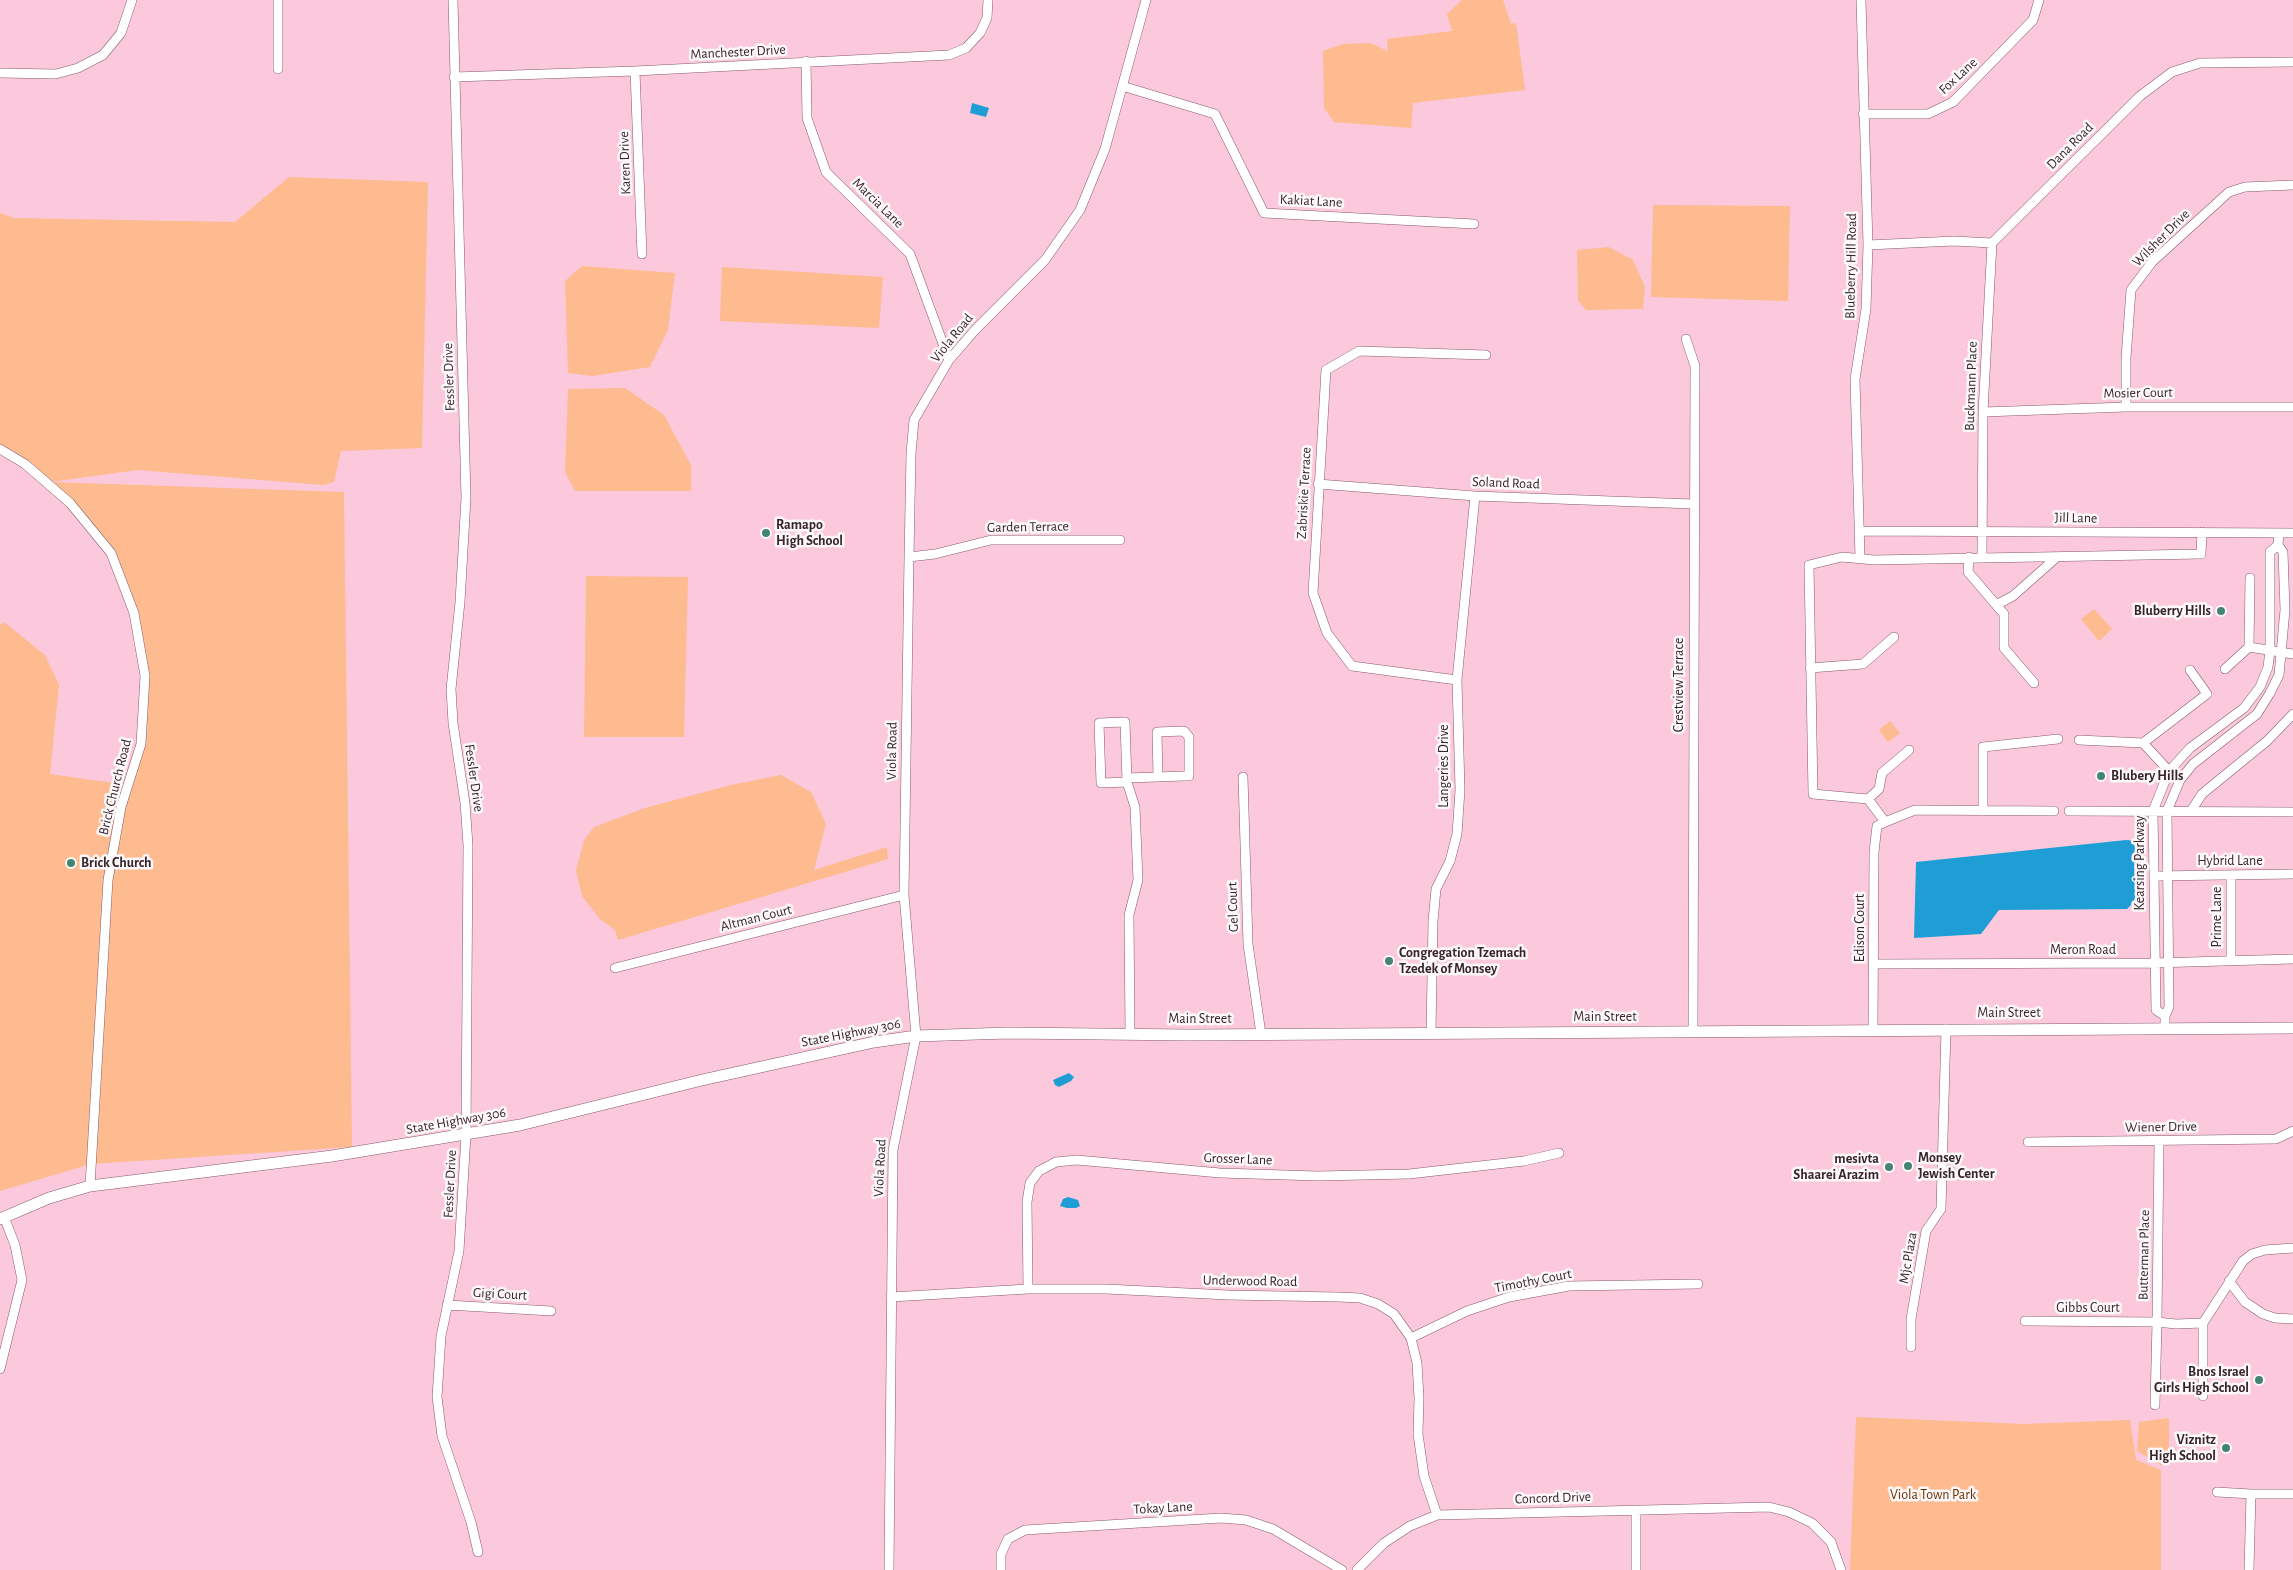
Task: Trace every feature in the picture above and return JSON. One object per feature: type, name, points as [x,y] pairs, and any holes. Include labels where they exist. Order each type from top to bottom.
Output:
[{"type":"main road","name":"Main Street","points":[[916,1036],[1873,1030],[2165,1022],[2293,1028]]},
{"type":"main road","name":"State Highway 306","points":[[2,1218],[49,1198],[90,1186],[332,1156],[466,1135],[580,1111],[702,1080],[824,1053],[916,1036]]},
{"type":"street","points":[[0,73],[56,74],[78,68],[103,55],[120,33],[132,0]]},
{"type":"street","points":[[278,0],[278,69]]},
{"type":"street","name":"Fessler Drive","points":[[453,0],[466,498],[460,602],[451,689],[453,723],[465,804],[468,845],[466,1135],[459,1251],[441,1336],[436,1397],[442,1436],[471,1522],[478,1552]]},
{"type":"street","name":"Manchester Drive","points":[[454,77],[635,71],[949,55],[966,48],[980,33],[987,18],[988,0]]},
{"type":"street","name":"Viola Road","points":[[889,1570],[892,1150],[916,1036],[904,895],[911,452],[914,420],[949,360],[975,330],[1044,260],[1080,210],[1105,149],[1146,0]]},
{"type":"street","name":"Blueberry Hill Road","points":[[1860,558],[1856,379],[1866,309],[1868,245],[1861,0]]},
{"type":"street","name":"Fox Lane","points":[[1863,114],[1928,114],[1953,102],[2033,20],[2039,0]]},
{"type":"street","name":"Marcia Lane","points":[[806,61],[807,118],[826,172],[910,254],[949,360]]},
{"type":"street","name":"Dana Road","points":[[1992,243],[2140,96],[2172,72],[2200,63],[2293,62]]},
{"type":"street","name":"Karen Drive","points":[[635,71],[642,254]]},
{"type":"street","name":"Kakiat Lane","points":[[1122,86],[1215,114],[1264,212],[1474,224]]},
{"type":"street","name":"Wilsher Drive","points":[[2126,407],[2126,358],[2131,290],[2152,262],[2229,192],[2245,187],[2293,185]]},
{"type":"street","points":[[1868,245],[1954,241],[1992,243]]},
{"type":"street","name":"Buckmann Place","points":[[1982,557],[1983,412],[1992,243]]},
{"type":"street","name":"Crestview Terrace","points":[[1686,339],[1695,366],[1693,504],[1693,1032]]},
{"type":"street","name":"Zabriskie Terrace","points":[[1457,680],[1352,666],[1327,633],[1313,593],[1326,370],[1358,351],[1486,355]]},
{"type":"street","name":"Mosier Court","points":[[1983,412],[2126,407],[2293,407]]},
{"type":"street","name":"Brick Church Road","points":[[0,449],[25,464],[70,503],[111,553],[134,613],[145,676],[141,744],[121,807],[108,880],[90,1186]]},
{"type":"street","name":"Soland Road","points":[[1318,484],[1475,496],[1693,504]]},
{"type":"street","name":"Langeries Drive","points":[[1431,1032],[1433,921],[1436,889],[1450,861],[1457,834],[1460,790],[1457,680],[1475,496]]},
{"type":"street","name":"Jill Lane","points":[[1859,532],[1982,530],[2293,533]]},
{"type":"street","points":[[1909,750],[1882,773],[1879,789],[1868,799],[1813,794],[1809,565],[1842,557],[1874,560],[2200,554],[2202,532]]},
{"type":"street","name":"Kearsing Parkway","points":[[2165,1022],[2169,1007],[2167,811],[2180,780],[2192,764],[2256,714],[2270,694],[2279,675],[2285,610],[2283,552],[2278,545],[2279,533]]},
{"type":"street","name":"Garden Terrace","points":[[909,557],[935,554],[991,540],[1120,540]]},
{"type":"street","name":"Kearsing Parkway","points":[[2165,1022],[2156,1010],[2153,811],[2169,771],[2190,748],[2244,708],[2260,687],[2268,667],[2270,650],[2270,552],[2278,545]]},
{"type":"street","points":[[1968,557],[1968,572],[2004,614],[2004,648],[2034,683]]},
{"type":"street","points":[[1996,605],[2013,596],[2057,557]]},
{"type":"street","points":[[2225,669],[2249,647],[2250,578]]},
{"type":"street","points":[[1810,668],[1863,664],[1894,637]]},
{"type":"street","points":[[2249,647],[2293,654]]},
{"type":"street","points":[[2079,740],[2143,743],[2208,694],[2190,670]]},
{"type":"street","points":[[2191,811],[2202,794],[2267,741],[2293,714]]},
{"type":"street","points":[[1130,1034],[1129,915],[1138,880],[1135,807],[1127,780],[1124,722],[1100,723],[1101,782],[1127,780],[1158,777],[1189,776],[1189,737],[1184,731],[1157,732],[1158,777]]},
{"type":"street","points":[[1983,811],[1983,748],[2058,739]]},
{"type":"street","points":[[2143,743],[2180,780]]},
{"type":"street","name":"Gel Court","points":[[1242,777],[1248,944],[1261,1034]]},
{"type":"street","points":[[1868,799],[1885,822],[1915,810],[2054,811]]},
{"type":"street","points":[[2070,811],[2293,812]]},
{"type":"street","name":"Edison Court","points":[[1873,1030],[1874,852],[1877,826],[1885,822]]},
{"type":"street","name":"Hybrid Lane","points":[[2154,876],[2293,874]]},
{"type":"street","name":"Prime Lane","points":[[2231,875],[2231,959]]},
{"type":"street","name":"Altman Court","points":[[615,968],[904,895]]},
{"type":"street","name":"Meron Road","points":[[1874,964],[2154,963],[2231,959],[2293,959]]},
{"type":"street","name":"Mjc Plaza","points":[[1911,1347],[1911,1320],[1926,1231],[1941,1209],[1946,1029]]},
{"type":"street","name":"Wiener Drive","points":[[2028,1142],[2276,1139],[2293,1131]]},
{"type":"street","name":"Butterman Place","points":[[2157,1322],[2159,1141]]},
{"type":"street","name":"Grosser Lane","points":[[1028,1289],[1027,1202],[1030,1183],[1039,1171],[1056,1162],[1077,1160],[1220,1174],[1318,1176],[1409,1174],[1524,1161],[1559,1153]]},
{"type":"street","points":[[0,1369],[22,1280],[15,1245],[2,1218]]},
{"type":"street","points":[[2203,1396],[2203,1322],[2242,1261],[2252,1254],[2265,1250],[2293,1248]]},
{"type":"street","points":[[2229,1281],[2245,1302],[2263,1314],[2275,1318],[2293,1320]]},
{"type":"street","name":"Timothy Court","points":[[1412,1338],[1467,1310],[1509,1297],[1570,1286],[1698,1284]]},
{"type":"street","name":"Underwood Road","points":[[891,1297],[1028,1289],[1106,1289],[1228,1295],[1360,1298],[1378,1304],[1394,1314],[1412,1338],[1417,1364],[1419,1398],[1418,1434],[1424,1476],[1437,1515]]},
{"type":"street","name":"Gigi Court","points":[[447,1305],[551,1311]]},
{"type":"street","name":"Gibbs Court","points":[[2025,1321],[2157,1322]]},
{"type":"street","points":[[2155,1405],[2157,1322],[2176,1324],[2203,1322]]},
{"type":"street","points":[[2217,1492],[2293,1494]]},
{"type":"street","points":[[2248,1570],[2250,1494]]},
{"type":"street","name":"Concord Drive","points":[[1357,1570],[1384,1543],[1410,1526],[1437,1515],[1769,1507],[1789,1512],[1812,1522],[1831,1542],[1841,1570]]},
{"type":"street","points":[[1636,1510],[1636,1570]]},
{"type":"street","name":"Tokay Lane","points":[[1001,1570],[1001,1554],[1008,1539],[1024,1530],[1221,1518],[1246,1520],[1273,1530],[1342,1570]]},
{"type":"green space","points":[[1462,0],[1503,0],[1511,24],[1516,23],[1525,90],[1413,103],[1411,128],[1334,122],[1324,108],[1323,51],[1343,44],[1370,43],[1388,51],[1387,39],[1452,31],[1447,14]]},
{"type":"green space","points":[[289,177],[428,182],[422,448],[341,451],[334,482],[323,485],[138,470],[50,482],[344,492],[352,1147],[91,1164],[0,1191],[0,624],[5,623],[45,655],[59,685],[50,774],[128,785],[141,743],[145,676],[134,613],[111,553],[70,503],[0,449],[0,213],[14,218],[235,222]]},
{"type":"green space","points":[[1653,205],[1790,206],[1788,301],[1651,297]]},
{"type":"green space","points":[[1609,247],[1633,260],[1645,287],[1643,309],[1586,310],[1578,301],[1577,250]]},
{"type":"green space","points":[[582,266],[675,273],[668,330],[650,367],[593,376],[568,373],[565,281]]},
{"type":"green space","points":[[722,267],[883,277],[879,328],[720,321]]},
{"type":"green space","points":[[625,388],[664,415],[691,465],[691,491],[575,491],[565,472],[568,389]]},
{"type":"green space","points":[[586,576],[688,577],[684,737],[584,737]]},
{"type":"green space","points":[[2094,609],[2112,629],[2099,641],[2081,619]]},
{"type":"green space","points":[[1890,721],[1900,733],[1888,742],[1879,730]]},
{"type":"green space","points":[[781,775],[811,792],[826,824],[814,870],[887,847],[888,859],[618,940],[615,930],[600,919],[582,896],[576,871],[584,840],[594,827],[645,808],[731,785]]},
{"type":"green space","name":"Viola Town Park","points":[[1856,1417],[2025,1424],[2130,1420],[2136,1460],[2161,1470],[2161,1570],[1850,1570]]},
{"type":"green space","points":[[2169,1418],[2169,1454],[2162,1466],[2137,1451],[2139,1422]]},
{"type":"water","points":[[972,103],[989,108],[986,117],[970,113]]},
{"type":"water","points":[[2126,840],[2137,841],[2142,852],[2134,866],[2136,900],[2127,909],[1999,910],[1981,934],[1914,938],[1916,862]]},
{"type":"water","points":[[1069,1073],[1074,1077],[1071,1081],[1059,1087],[1055,1085],[1053,1080]]},
{"type":"water","points":[[1068,1197],[1078,1200],[1080,1206],[1067,1208],[1060,1206],[1063,1199]]},
{"type":"place","name":"Ramapo High School","points":[[766,533]]},
{"type":"place","name":"Bluberry Hills","points":[[2221,611]]},
{"type":"place","name":"Blubery Hills","points":[[2101,776]]},
{"type":"place","name":"Brick Church","points":[[71,863]]},
{"type":"place","name":"Congregation Tzemach Tzedek of Monsey","points":[[1389,961]]},
{"type":"place","name":"Monsey Jewish Center","points":[[1908,1166]]},
{"type":"place","name":"mesivta Shaarei Arazim","points":[[1889,1167]]},
{"type":"place","name":"Bnos Israel Girls High School","points":[[2259,1380]]},
{"type":"place","name":"Viznitz High School","points":[[2226,1448]]}]
